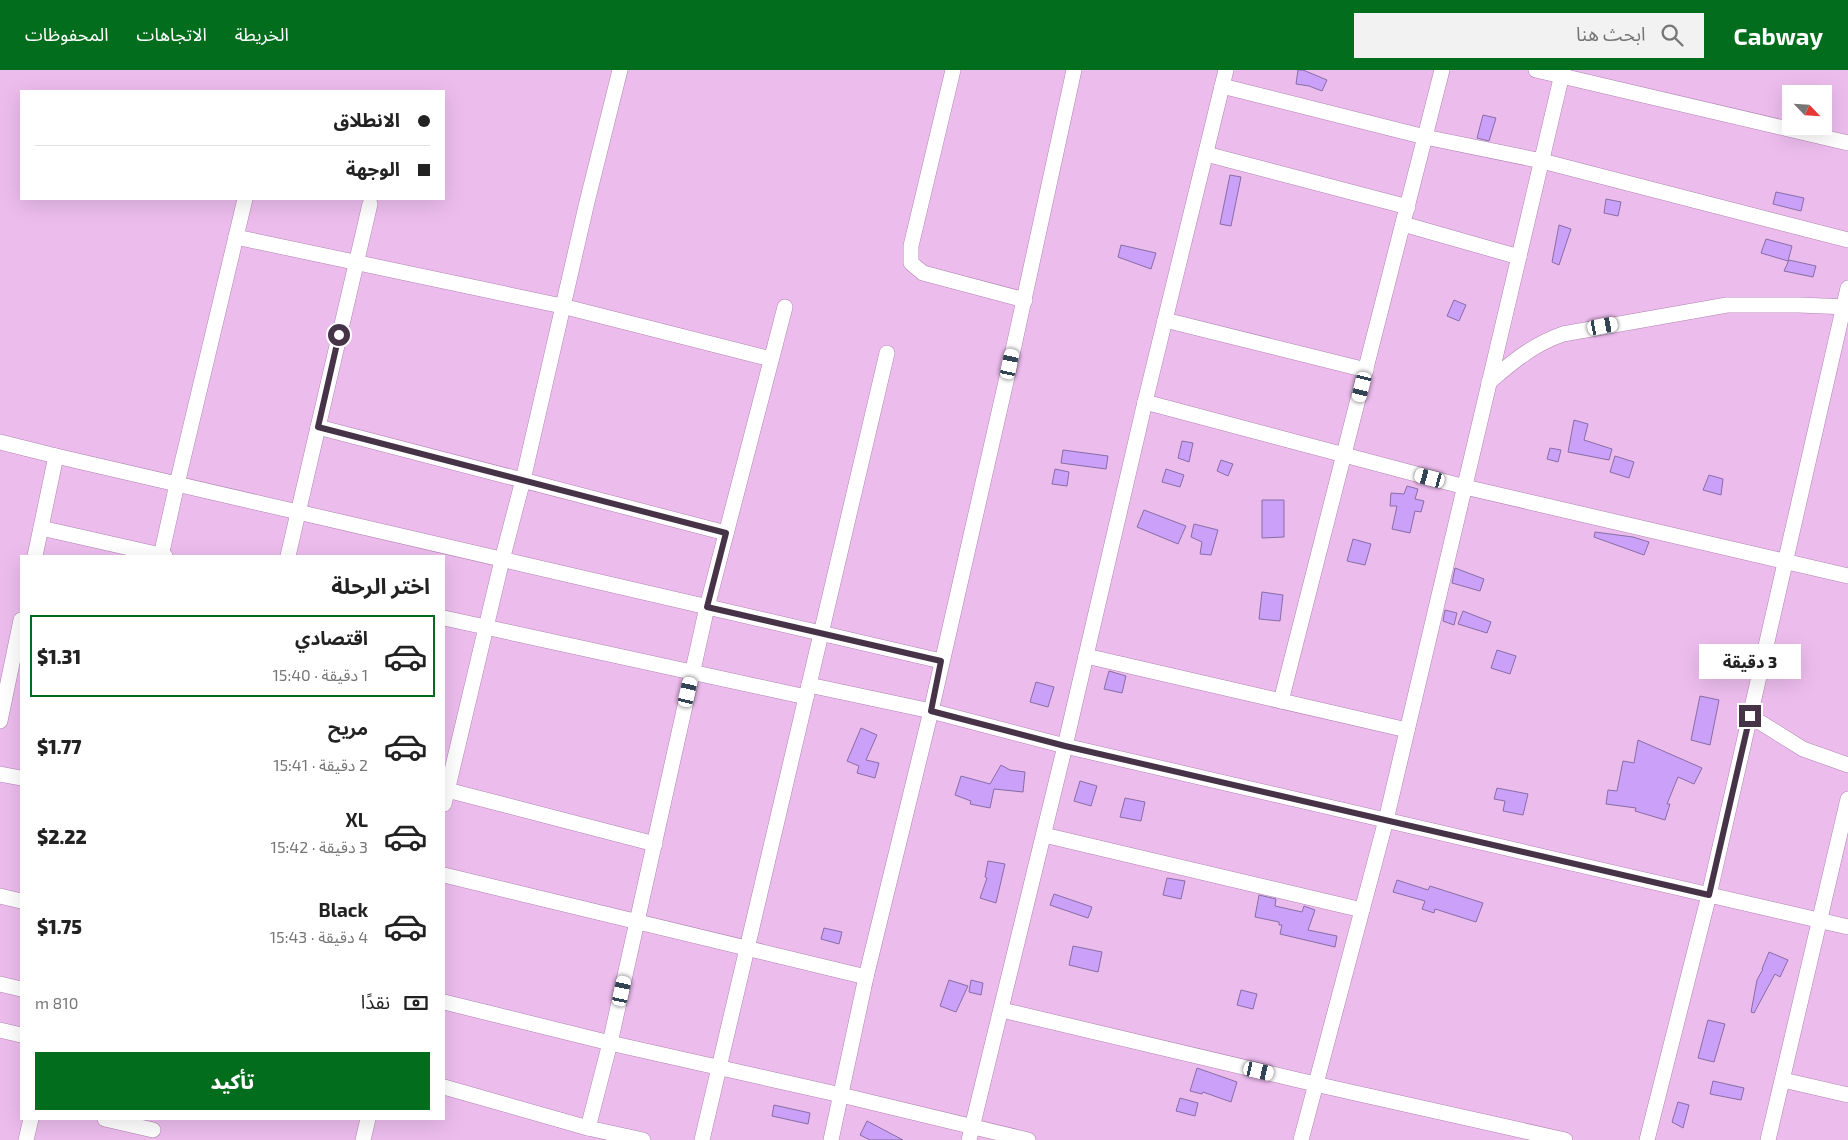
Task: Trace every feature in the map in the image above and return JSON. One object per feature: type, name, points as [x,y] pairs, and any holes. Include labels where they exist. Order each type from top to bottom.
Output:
[{"type":"street","points":[[620,70],[562,306],[523,480],[445,797],[654,844]]},
{"type":"street","points":[[953,70],[911,246],[911,263],[923,273],[1025,300]]},
{"type":"street","points":[[831,1140],[866,977],[931,711],[1025,300],[1074,70]]},
{"type":"street","points":[[970,1134],[1002,1010],[1145,402],[1226,70]]},
{"type":"street","points":[[1281,701],[1442,70]]},
{"type":"street","points":[[1536,70],[1562,73],[1848,143]]},
{"type":"street","points":[[1301,1140],[1386,820],[1562,73]]},
{"type":"street","points":[[1222,86],[1425,137],[1542,161],[1848,240]]},
{"type":"street","points":[[1206,154],[1408,207]]},
{"type":"street","points":[[163,555],[177,484],[245,200]]},
{"type":"street","points":[[288,555],[370,204]]},
{"type":"street","points":[[1403,224],[1519,256]]},
{"type":"street","points":[[236,237],[562,306],[771,359]]},
{"type":"street","points":[[1647,1140],[1709,895],[1785,561],[1846,306],[1848,288]]},
{"type":"street","points":[[1489,382],[1521,355],[1542,342],[1563,334],[1727,305],[1846,306]]},
{"type":"street","points":[[588,1128],[610,1042],[707,607],[785,307]]},
{"type":"street","points":[[1165,320],[1366,370]]},
{"type":"street","points":[[702,1140],[887,353]]},
{"type":"street","points":[[1145,402],[1465,487],[1848,576]]},
{"type":"street","points":[[318,427],[726,533]]},
{"type":"street","points":[[0,442],[941,661]]},
{"type":"street","points":[[35,555],[56,456]]},
{"type":"street","points":[[41,528],[159,555]]},
{"type":"street","points":[[445,618],[692,673],[931,711],[1065,746],[1848,927]]},
{"type":"street","points":[[0,721],[20,631]]},
{"type":"street","points":[[1086,656],[1407,730]]},
{"type":"street","points":[[1750,716],[1803,749],[1848,764]]},
{"type":"street","points":[[0,774],[20,778]]},
{"type":"street","points":[[1768,1140],[1848,799]]},
{"type":"street","points":[[1044,835],[1362,910]]},
{"type":"street","points":[[445,875],[866,977]]},
{"type":"street","points":[[0,896],[20,901]]},
{"type":"street","points":[[0,984],[20,989]]},
{"type":"street","points":[[445,1002],[841,1095],[970,1134],[1028,1140]]},
{"type":"street","points":[[1002,1010],[1315,1084],[1565,1140]]},
{"type":"street","points":[[0,1030],[20,1035]]},
{"type":"street","points":[[1783,1080],[1848,1095]]},
{"type":"street","points":[[445,1087],[588,1128],[643,1140]]},
{"type":"street","points":[[26,1140],[31,1120]]},
{"type":"street","points":[[109,1120],[154,1130]]},
{"type":"street","points":[[364,1140],[368,1120]]},
{"type":"building","points":[[1298,70],[1303,70],[1327,80],[1322,91],[1296,84]]},
{"type":"building","points":[[1483,115],[1496,118],[1489,141],[1477,138]]},
{"type":"building","points":[[1230,175],[1241,177],[1231,226],[1220,224]]},
{"type":"building","points":[[1776,192],[1804,198],[1801,211],[1773,204]]},
{"type":"building","points":[[1606,199],[1621,202],[1618,216],[1604,213]]},
{"type":"building","points":[[1559,225],[1571,229],[1559,265],[1552,262]]},
{"type":"building","points":[[1766,239],[1792,246],[1788,261],[1761,253]]},
{"type":"building","points":[[1121,245],[1156,253],[1151,269],[1118,257]]},
{"type":"building","points":[[1789,260],[1816,266],[1813,277],[1784,271]]},
{"type":"building","points":[[1454,300],[1466,305],[1459,321],[1447,316]]},
{"type":"building","points":[[1574,420],[1588,424],[1584,440],[1612,449],[1609,460],[1568,452]]},
{"type":"building","points":[[1182,441],[1193,443],[1189,462],[1178,458]]},
{"type":"building","points":[[1550,448],[1561,450],[1558,462],[1547,459]]},
{"type":"building","points":[[1063,450],[1108,456],[1106,469],[1061,463]]},
{"type":"building","points":[[1615,456],[1634,462],[1629,478],[1610,472]]},
{"type":"building","points":[[1221,460],[1233,464],[1228,476],[1217,471]]},
{"type":"building","points":[[1055,469],[1069,472],[1067,486],[1052,484]]},
{"type":"building","points":[[1166,469],[1184,475],[1180,487],[1162,482]]},
{"type":"building","points":[[1709,475],[1723,479],[1721,495],[1703,490]]},
{"type":"building","points":[[1407,486],[1418,489],[1415,499],[1424,501],[1421,512],[1415,511],[1410,533],[1392,529],[1397,506],[1390,506],[1391,493],[1404,494]]},
{"type":"building","points":[[1262,500],[1284,500],[1284,537],[1262,538]]},
{"type":"building","points":[[1144,510],[1186,526],[1178,544],[1137,527]]},
{"type":"building","points":[[1194,524],[1218,530],[1211,555],[1200,554],[1202,542],[1191,537]]},
{"type":"building","points":[[1595,532],[1633,537],[1649,542],[1644,555],[1594,537]]},
{"type":"building","points":[[1353,539],[1371,544],[1365,565],[1347,561]]},
{"type":"building","points":[[1455,568],[1484,579],[1480,591],[1452,583]]},
{"type":"building","points":[[1262,592],[1283,595],[1280,621],[1259,619]]},
{"type":"building","points":[[1445,610],[1457,613],[1454,625],[1443,621]]},
{"type":"building","points":[[1463,611],[1491,622],[1487,633],[1458,624]]},
{"type":"building","points":[[1497,650],[1516,656],[1510,674],[1491,668]]},
{"type":"building","points":[[1109,671],[1126,676],[1122,693],[1104,689]]},
{"type":"building","points":[[1036,682],[1054,687],[1048,707],[1030,702]]},
{"type":"building","points":[[1700,696],[1719,700],[1710,745],[1691,740]]},
{"type":"building","points":[[861,728],[877,735],[866,760],[879,763],[875,778],[857,773],[859,766],[847,761]]},
{"type":"building","points":[[1638,740],[1702,768],[1694,784],[1678,777],[1667,804],[1670,804],[1665,820],[1635,811],[1636,808],[1606,804],[1608,790],[1617,791],[1623,761],[1634,763]]},
{"type":"building","points":[[1001,765],[1010,770],[1025,772],[1023,792],[994,789],[990,808],[970,804],[971,801],[955,795],[961,776],[990,784]]},
{"type":"building","points":[[1080,781],[1097,786],[1091,806],[1074,801]]},
{"type":"building","points":[[1497,788],[1528,794],[1523,815],[1503,811],[1505,801],[1494,799]]},
{"type":"building","points":[[1125,798],[1145,802],[1141,821],[1120,817]]},
{"type":"building","points":[[988,861],[1005,864],[996,903],[980,898],[987,878],[985,877]]},
{"type":"building","points":[[1167,878],[1185,881],[1181,899],[1163,895]]},
{"type":"building","points":[[1397,880],[1428,890],[1430,886],[1483,903],[1476,922],[1435,909],[1434,913],[1422,909],[1425,901],[1393,892]]},
{"type":"building","points":[[1054,894],[1092,907],[1088,918],[1050,905]]},
{"type":"building","points":[[1259,895],[1276,899],[1275,906],[1302,912],[1304,906],[1315,910],[1308,930],[1337,936],[1335,947],[1280,934],[1282,925],[1279,925],[1279,922],[1255,917]]},
{"type":"building","points":[[824,928],[842,932],[839,944],[821,939]]},
{"type":"building","points":[[1073,946],[1102,952],[1098,972],[1069,965]]},
{"type":"building","points":[[1769,952],[1788,960],[1780,977],[1775,974],[1754,1013],[1751,1012],[1757,980]]},
{"type":"building","points":[[949,980],[968,986],[956,1012],[940,1006]]},
{"type":"building","points":[[971,980],[983,983],[981,995],[969,992]]},
{"type":"building","points":[[1241,990],[1257,994],[1253,1009],[1237,1005]]},
{"type":"building","points":[[1708,1020],[1725,1024],[1714,1062],[1698,1058]]},
{"type":"building","points":[[1197,1068],[1237,1082],[1231,1102],[1203,1092],[1202,1094],[1190,1091]]},
{"type":"building","points":[[1713,1081],[1744,1088],[1741,1100],[1710,1094]]},
{"type":"building","points":[[1180,1098],[1198,1103],[1195,1116],[1176,1111]]},
{"type":"building","points":[[1678,1102],[1689,1105],[1683,1128],[1672,1122]]},
{"type":"building","points":[[774,1105],[810,1113],[808,1124],[772,1116]]},
{"type":"building","points":[[867,1121],[903,1140],[870,1140],[860,1135]]},
{"type":"route","points":[[339,335],[318,427],[726,533],[707,607],[941,661],[931,711],[1065,746],[1709,895],[1750,716]]}]
